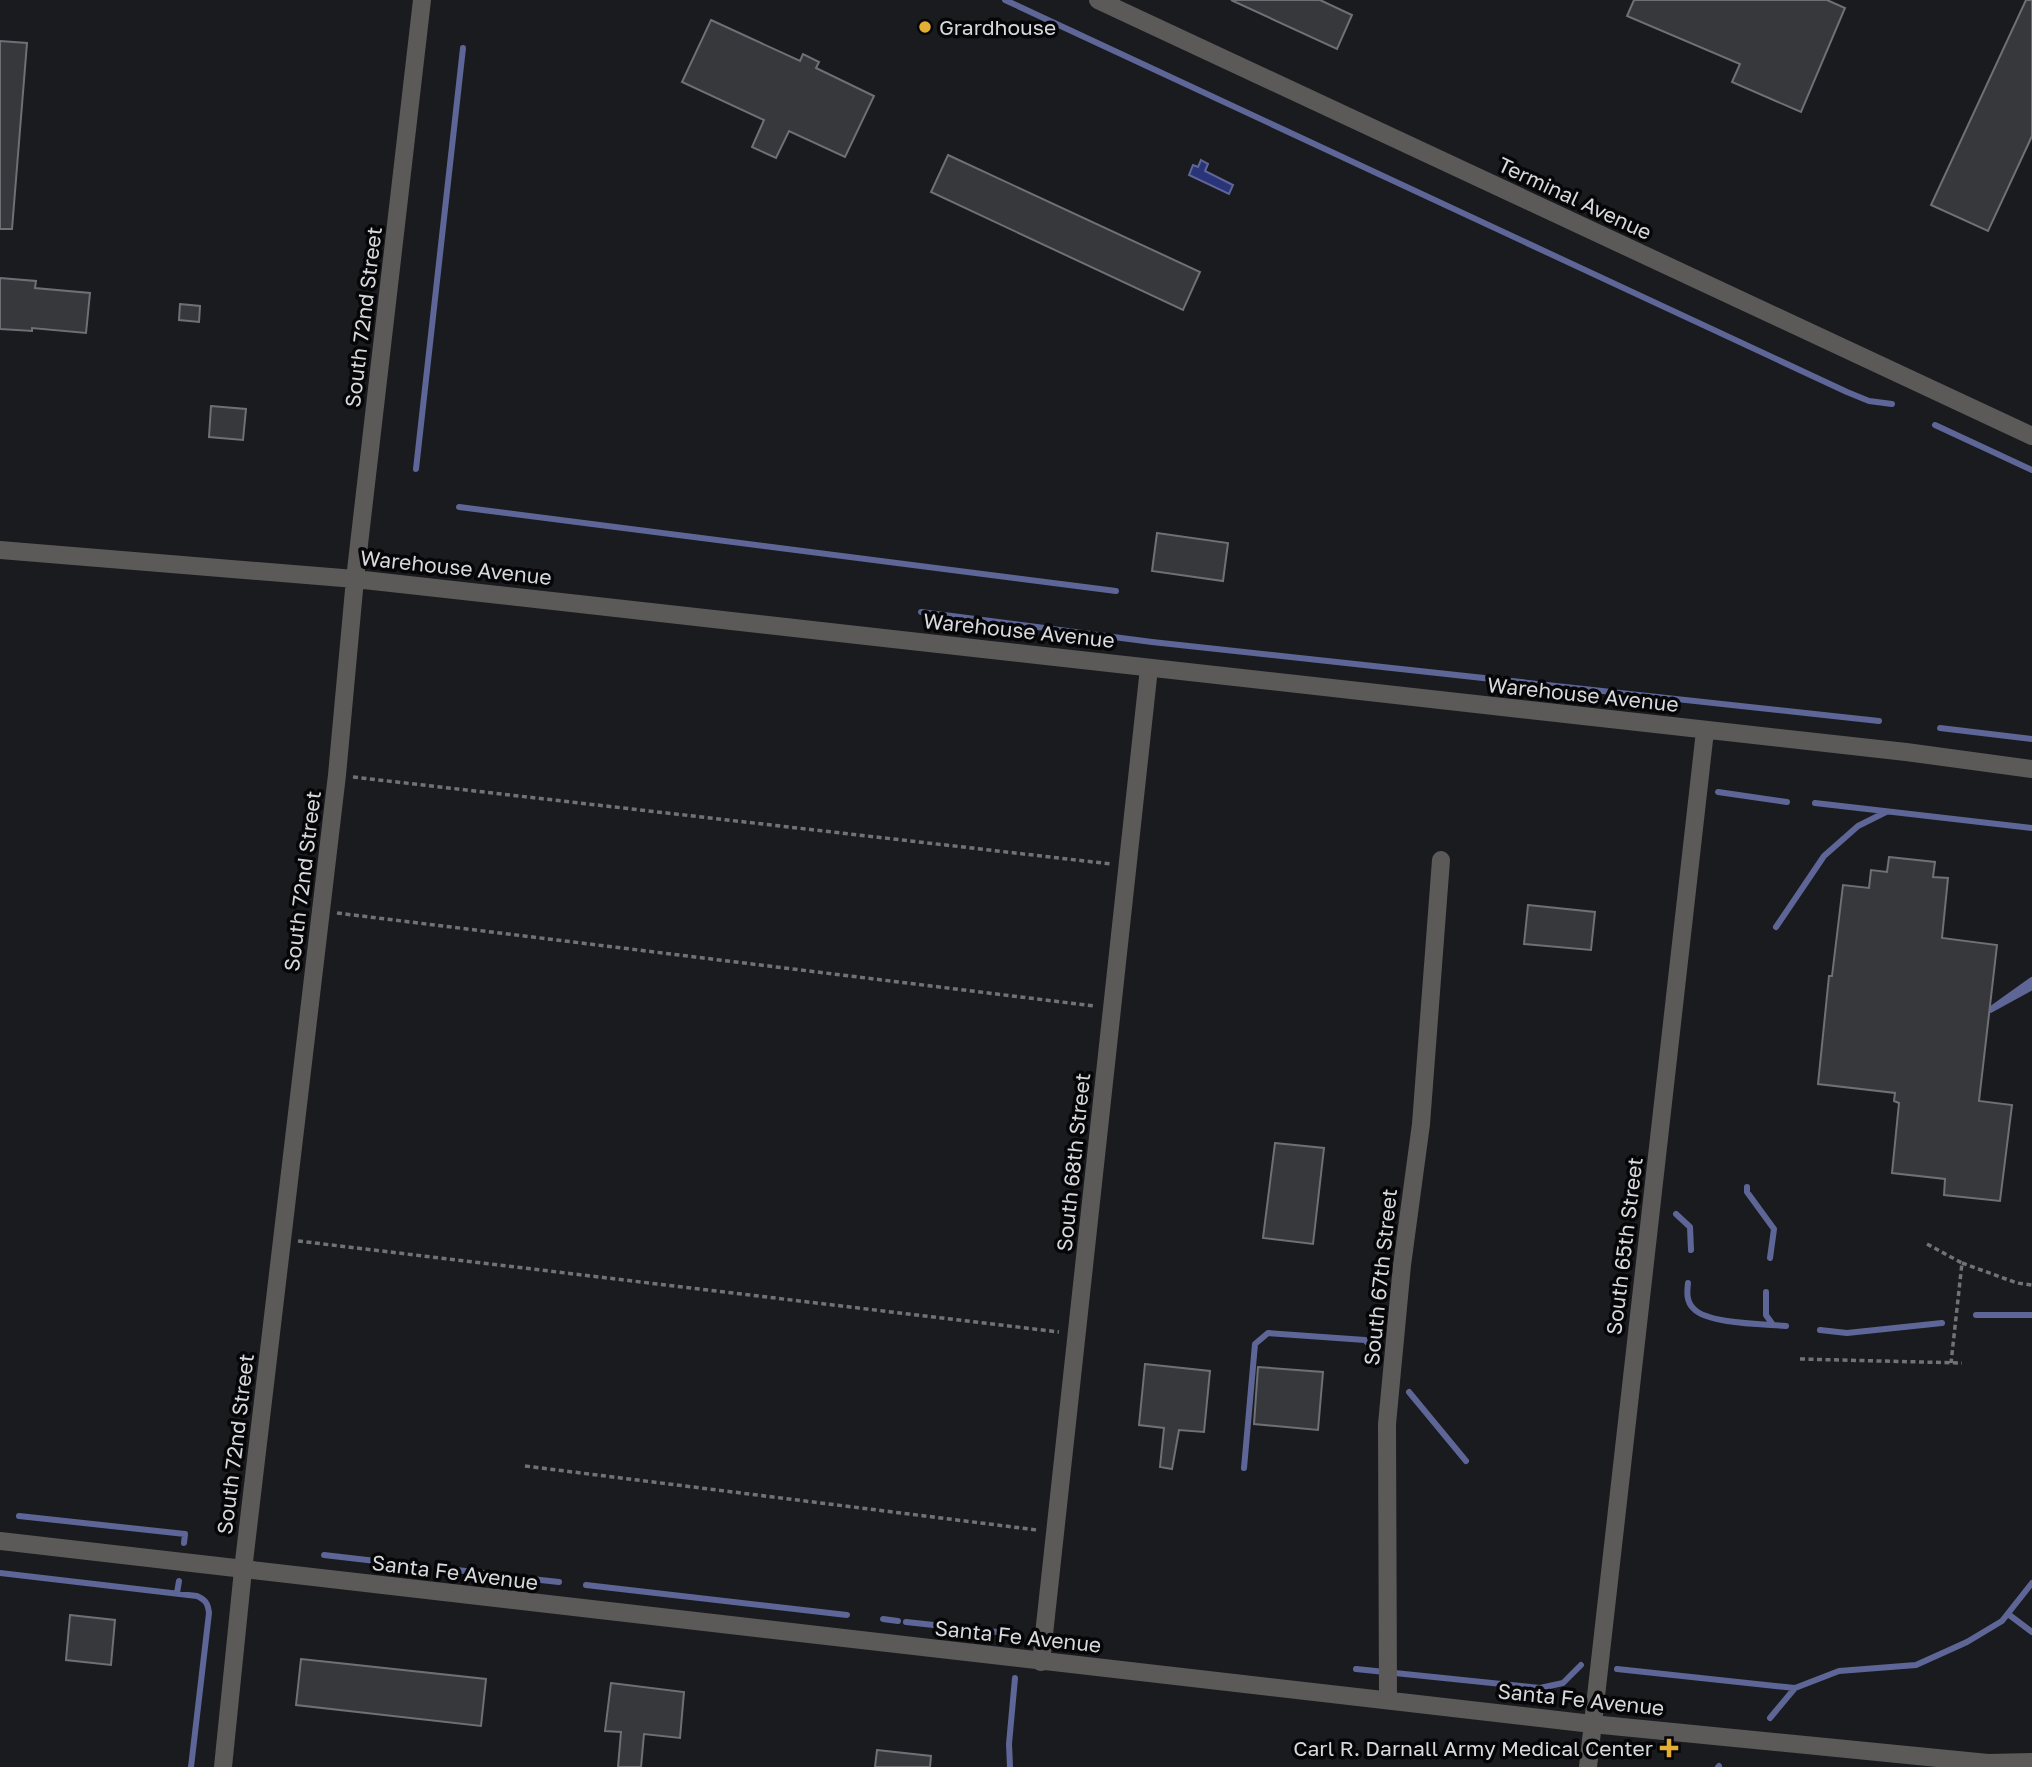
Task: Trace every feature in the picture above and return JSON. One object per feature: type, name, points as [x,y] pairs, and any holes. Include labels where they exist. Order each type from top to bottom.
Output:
[{"type":"street","name":"South 72nd Street","points":[[223,1767],[243,1570],[337,775],[355,579],[422,0]]},
{"type":"street","name":"Terminal Avenue","points":[[1098,0],[2032,436]]},
{"type":"street","name":"Warehouse Avenue","points":[[0,550],[355,579],[1906,752],[2032,769]]},
{"type":"street","name":"South 68th Street","points":[[1041,1662],[1149,668]]},
{"type":"street","name":"South 65th Street","points":[[1587,1767],[1705,731]]},
{"type":"street","name":"South 67th Street","points":[[1388,1699],[1387,1424],[1402,1265],[1420,1124],[1441,860]]},
{"type":"street","name":"Santa Fe Avenue","points":[[0,1541],[1592,1724],[1988,1763],[2032,1762]]},
{"type":"path","points":[[337,775],[1128,866]]},
{"type":"path","points":[[321,911],[1112,1008]]},
{"type":"path","points":[[282,1239],[1077,1334]]},
{"type":"path","points":[[1927,1244],[1962,1263],[2018,1283],[2032,1285]]},
{"type":"path","points":[[1951,1363],[1962,1263]]},
{"type":"path","points":[[1800,1359],[1962,1363]]},
{"type":"path","points":[[525,1466],[1054,1532]]},
{"type":"shaded area","points":[[1201,160],[1208,164],[1205,171],[1233,185],[1229,194],[1189,175],[1193,165],[1198,167]]},
{"type":"building","points":[[1231,0],[1320,0],[1352,15],[1337,49]]},
{"type":"building","points":[[1634,0],[1827,0],[1845,8],[1801,112],[1732,82],[1740,64],[1627,16]]},
{"type":"building","points":[[2026,0],[2032,0],[2032,136],[1988,231],[1931,205]]},
{"type":"building","points":[[711,20],[800,61],[803,54],[819,62],[816,68],[874,96],[845,157],[789,131],[776,158],[752,147],[764,120],[682,82]]},
{"type":"building","points":[[0,41],[27,43],[12,229],[0,229]]},
{"type":"building","points":[[948,155],[1200,272],[1183,310],[931,192]]},
{"type":"building","points":[[0,278],[36,281],[35,288],[90,293],[86,333],[32,328],[32,331],[0,329]]},
{"type":"building","points":[[180,304],[200,306],[199,322],[179,320]]},
{"type":"building","points":[[211,406],[246,409],[243,440],[209,437]]},
{"type":"building","points":[[1157,533],[1228,543],[1223,581],[1152,571]]},
{"type":"building","points":[[1889,857],[1935,862],[1933,877],[1948,878],[1942,938],[1997,945],[1979,1101],[2012,1105],[2000,1201],[1944,1195],[1945,1179],[1892,1173],[1899,1103],[1894,1101],[1895,1093],[1818,1084],[1829,976],[1832,976],[1843,885],[1869,888],[1871,870],[1887,872]]},
{"type":"building","points":[[1528,905],[1595,912],[1591,950],[1524,944]]},
{"type":"building","points":[[1275,1143],[1324,1148],[1313,1244],[1263,1238]]},
{"type":"building","points":[[1145,1364],[1210,1371],[1204,1432],[1179,1430],[1172,1469],[1160,1467],[1164,1428],[1139,1425]]},
{"type":"building","points":[[1258,1367],[1323,1372],[1318,1430],[1254,1424]]},
{"type":"building","points":[[70,1615],[115,1620],[111,1665],[66,1660]]},
{"type":"building","points":[[301,1659],[486,1679],[481,1726],[296,1705]]},
{"type":"building","points":[[611,1683],[684,1692],[680,1738],[644,1734],[641,1767],[618,1767],[621,1732],[605,1731]]},
{"type":"building","points":[[877,1750],[931,1756],[930,1767],[875,1767]]},
{"type":"waterway","points":[[1005,0],[1847,392],[1869,401],[1892,404]]},
{"type":"waterway","points":[[416,469],[463,48]]},
{"type":"waterway","points":[[1935,425],[2032,470]]},
{"type":"waterway","points":[[459,507],[1116,591]]},
{"type":"waterway","points":[[921,612],[1152,642],[1879,721]]},
{"type":"waterway","points":[[1940,728],[2032,739]]},
{"type":"waterway","points":[[1718,792],[1787,802]]},
{"type":"waterway","points":[[1815,803],[2032,828]]},
{"type":"waterway","points":[[1776,927],[1824,856],[1858,826],[1886,812]]},
{"type":"waterway","points":[[2032,980],[1990,1010],[2032,987]]},
{"type":"waterway","points":[[1747,1187],[1747,1192],[1774,1229],[1770,1258]]},
{"type":"waterway","points":[[1676,1214],[1690,1227],[1691,1250]]},
{"type":"waterway","points":[[1688,1283],[1690,1303],[1701,1314],[1751,1324],[1786,1326]]},
{"type":"waterway","points":[[1766,1292],[1766,1315],[1773,1325]]},
{"type":"waterway","points":[[1976,1315],[2032,1315]]},
{"type":"waterway","points":[[1820,1330],[1847,1333],[1942,1323]]},
{"type":"waterway","points":[[1244,1468],[1255,1344],[1268,1333],[1365,1340],[1375,1351]]},
{"type":"waterway","points":[[1409,1392],[1466,1461]]},
{"type":"waterway","points":[[19,1516],[185,1534],[184,1543]]},
{"type":"waterway","points":[[324,1555],[419,1566]]},
{"type":"waterway","points":[[446,1569],[485,1573]]},
{"type":"waterway","points":[[0,1573],[197,1596],[204,1601],[209,1613],[191,1767]]},
{"type":"waterway","points":[[513,1577],[559,1582]]},
{"type":"waterway","points":[[177,1593],[179,1581]]},
{"type":"waterway","points":[[1770,1718],[1795,1688],[1839,1671],[1916,1665],[1967,1642],[2002,1621],[2032,1583]]},
{"type":"waterway","points":[[586,1585],[847,1615]]},
{"type":"waterway","points":[[2008,1614],[2032,1632]]},
{"type":"waterway","points":[[883,1619],[898,1621]]},
{"type":"waterway","points":[[906,1622],[971,1629]]},
{"type":"waterway","points":[[978,1630],[997,1632]]},
{"type":"waterway","points":[[1008,1634],[1020,1635],[1020,1640]]},
{"type":"waterway","points":[[1356,1669],[1540,1688],[1563,1683],[1581,1665]]},
{"type":"waterway","points":[[1617,1669],[1795,1688]]},
{"type":"waterway","points":[[1010,1767],[1009,1744],[1015,1678]]},
{"type":"place","name":"Grardhouse","points":[[925,27]]},
{"type":"place","name":"Carl R. Darnall Army Medical Center","points":[[1669,1748]]}]
